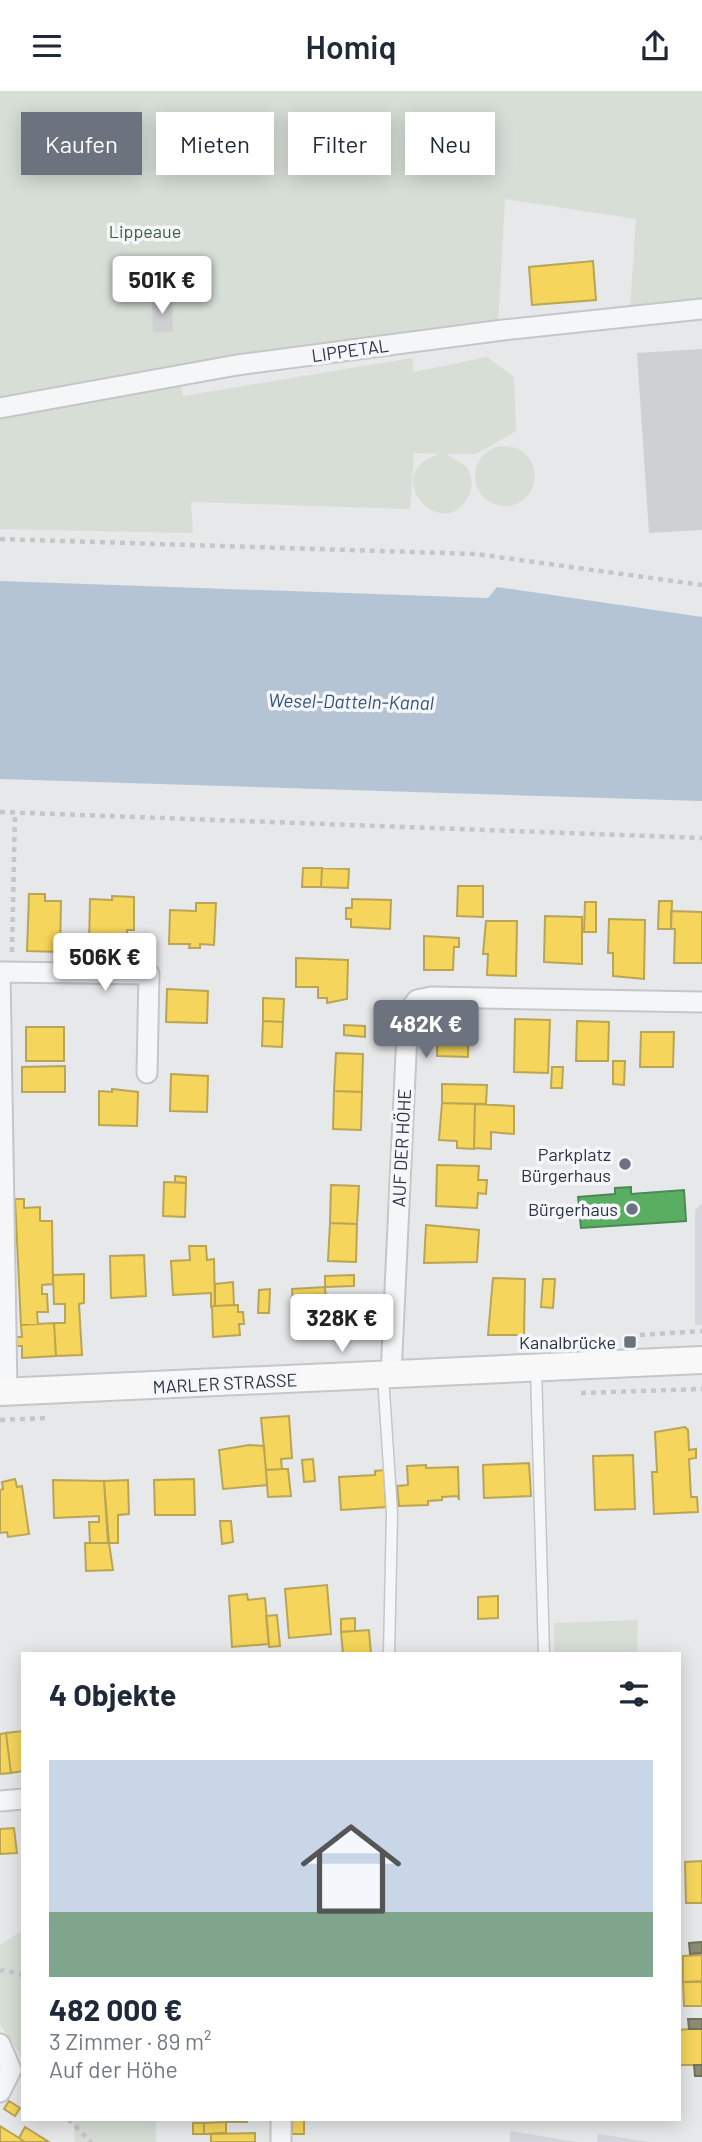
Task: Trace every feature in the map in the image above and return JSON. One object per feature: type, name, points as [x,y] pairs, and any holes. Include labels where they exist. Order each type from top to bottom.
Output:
[{"type":"main road","name":"MARLER STRASSE","points":[[4,1392],[702,1360]]},
{"type":"street","name":"LIPPETAL","points":[[0,408],[237,365],[502,330],[702,309]]},
{"type":"street","points":[[4,1392],[5,972],[149,974],[147,1073]]},
{"type":"street","name":"AUF DER HÖHE","points":[[387,1375],[408,1012],[417,1000],[431,997],[702,1002]]},
{"type":"street","points":[[0,1801],[21,1799]]},
{"type":"street","points":[[0,2044],[11,2070],[0,2092]]},
{"type":"street","points":[[281,2121],[281,2142]]},
{"type":"lane","points":[[536,1369],[544,1652]]},
{"type":"lane","points":[[387,1375],[392,1513],[389,1652]]},
{"type":"path","points":[[0,539],[476,554],[702,585]]},
{"type":"path","points":[[0,812],[702,838]]},
{"type":"path","points":[[5,972],[15,812]]},
{"type":"path","points":[[0,1972],[3,1970],[21,1974]]},
{"type":"path","points":[[70,2121],[91,2142]]},
{"type":"shaded area","points":[[702,1203],[702,1325],[695,1325],[695,1210]]},
{"type":"shaded area","points":[[510,2131],[578,2142],[510,2142]]},
{"type":"shaded area","points":[[598,2134],[650,2142],[597,2142]]},
{"type":"green space","name":"Lippeaue","points":[[0,91],[702,91],[702,302],[630,310],[636,219],[505,199],[498,325],[0,399]]},
{"type":"green space","points":[[487,357],[514,377],[516,431],[476,454],[446,454],[466,466],[471,477],[470,493],[457,510],[444,513],[431,510],[420,501],[414,488],[414,475],[422,463],[440,454],[414,453],[410,509],[191,502],[193,533],[0,529],[0,415],[180,381],[183,396],[412,358],[414,372]]},
{"type":"green space","points":[[505,446],[522,451],[530,459],[535,476],[530,493],[522,501],[505,506],[488,501],[480,493],[475,476],[480,459],[488,451]]},
{"type":"green space","points":[[638,1620],[637,1652],[554,1652],[554,1623]]},
{"type":"green space","points":[[21,1931],[21,2056],[0,2024],[0,1945]]},
{"type":"green space","points":[[73,2121],[156,2121],[156,2142],[75,2142]]},
{"type":"water","name":"Wesel-Datteln-Kanal","points":[[0,581],[488,598],[497,587],[702,617],[702,801],[0,779]]},
{"type":"building: Wohnen","points":[[593,261],[596,300],[532,305],[529,267]]},
{"type":"building: Wohnen","points":[[303,868],[322,868],[321,887],[302,887]]},
{"type":"building: Wohnen","points":[[322,868],[349,869],[348,888],[321,887]]},
{"type":"building: Wohnen","points":[[458,886],[483,886],[483,917],[457,916]]},
{"type":"building: Wohnen","points":[[29,894],[45,894],[45,901],[61,901],[60,952],[27,951]]},
{"type":"building: Wohnen","points":[[112,896],[134,897],[134,930],[127,930],[127,948],[89,947],[90,899],[112,900]]},
{"type":"building: Wohnen","points":[[352,899],[391,900],[390,929],[351,927],[351,919],[346,919],[346,908],[352,908]]},
{"type":"building: Wohnen","points":[[659,901],[672,901],[671,929],[658,929]]},
{"type":"building: Wohnen","points":[[585,902],[596,902],[596,932],[584,932]]},
{"type":"building: Wohnen","points":[[196,903],[216,903],[214,945],[200,944],[200,948],[189,948],[190,944],[169,944],[170,910],[196,911]]},
{"type":"building: Wohnen","points":[[671,911],[702,912],[702,963],[674,963],[675,929],[671,929]]},
{"type":"building: Wohnen","points":[[545,916],[582,917],[582,964],[544,962]]},
{"type":"building: Wohnen","points":[[609,919],[645,920],[644,979],[613,976],[613,953],[608,953]]},
{"type":"building: Wohnen","points":[[486,921],[517,921],[516,976],[487,975],[488,954],[483,954]]},
{"type":"building: Wohnen","points":[[424,936],[459,938],[459,947],[454,947],[453,970],[424,970]]},
{"type":"building: Wohnen","points":[[296,958],[348,960],[347,999],[327,1003],[327,998],[318,998],[318,987],[296,987]]},
{"type":"building: Wohnen","points":[[167,989],[208,991],[207,1023],[166,1022]]},
{"type":"building: Wohnen","points":[[263,998],[284,999],[283,1022],[263,1021]]},
{"type":"building: Wohnen","points":[[437,1018],[469,1019],[468,1057],[437,1056]]},
{"type":"building: Wohnen","points":[[515,1019],[550,1020],[548,1073],[514,1072]]},
{"type":"building: Wohnen","points":[[263,1021],[283,1022],[282,1047],[262,1046]]},
{"type":"building: Wohnen","points":[[577,1021],[609,1022],[608,1061],[576,1061]]},
{"type":"building: Wohnen","points":[[344,1025],[365,1026],[365,1037],[344,1035]]},
{"type":"building: Wohnen","points":[[26,1027],[64,1027],[64,1061],[26,1061]]},
{"type":"building: Wohnen","points":[[641,1032],[674,1032],[673,1067],[640,1067]]},
{"type":"building: Wohnen","points":[[336,1053],[363,1054],[362,1092],[334,1091]]},
{"type":"building: Wohnen","points":[[613,1061],[625,1061],[624,1085],[613,1084]]},
{"type":"building: Wohnen","points":[[65,1066],[65,1092],[22,1092],[22,1067]]},
{"type":"building: Wohnen","points":[[552,1067],[563,1067],[562,1088],[551,1088]]},
{"type":"building: Wohnen","points":[[171,1074],[208,1076],[207,1112],[170,1111]]},
{"type":"building: Wohnen","points":[[442,1084],[487,1085],[486,1104],[442,1103]]},
{"type":"building: Wohnen","points":[[112,1089],[138,1092],[137,1126],[99,1125],[99,1091],[112,1092]]},
{"type":"building: Wohnen","points":[[334,1091],[362,1092],[361,1130],[333,1129]]},
{"type":"building: Wohnen","points":[[442,1103],[475,1104],[474,1149],[457,1148],[457,1141],[439,1140]]},
{"type":"building: Wohnen","points":[[475,1104],[514,1106],[514,1134],[491,1132],[491,1149],[474,1148]]},
{"type":"building: Wohnen","points":[[437,1165],[479,1166],[478,1180],[487,1180],[486,1194],[478,1193],[477,1208],[436,1206]]},
{"type":"building: Wohnen","points":[[175,1176],[186,1177],[186,1183],[175,1182]]},
{"type":"building: Wohnen","points":[[164,1182],[186,1183],[185,1217],[163,1216]]},
{"type":"building: Wohnen","points":[[331,1185],[359,1186],[357,1224],[330,1223]]},
{"type":"building: Wohnen","points":[[15,1199],[24,1199],[24,1208],[40,1207],[40,1221],[52,1221],[53,1284],[42,1285],[42,1294],[47,1294],[48,1312],[37,1312],[38,1324],[21,1325]]},
{"type":"building: Wohnen","points":[[330,1223],[357,1224],[356,1262],[328,1261]]},
{"type":"building: Wohnen","points":[[426,1225],[479,1230],[477,1262],[424,1263]]},
{"type":"building: Wohnen","points":[[189,1246],[206,1246],[207,1260],[214,1259],[215,1306],[211,1307],[211,1293],[173,1295],[171,1261],[190,1260]]},
{"type":"building: Wohnen","points":[[144,1255],[146,1296],[111,1298],[110,1256]]},
{"type":"building: Wohnen","points":[[84,1274],[84,1303],[79,1304],[82,1355],[56,1356],[54,1323],[65,1323],[65,1304],[54,1304],[53,1275]]},
{"type":"building: Wohnen","points":[[354,1275],[354,1286],[325,1287],[325,1276]]},
{"type":"building: Wohnen","points":[[493,1278],[525,1279],[524,1335],[488,1335]]},
{"type":"building: Wohnen","points":[[543,1279],[555,1279],[553,1308],[541,1307]]},
{"type":"building: Wohnen","points":[[233,1282],[234,1305],[215,1306],[215,1284]]},
{"type":"building: Wohnen","points":[[325,1287],[326,1300],[293,1303],[292,1289]]},
{"type":"building: Wohnen","points":[[270,1289],[269,1313],[258,1313],[259,1290]]},
{"type":"building: Wohnen","points":[[351,1298],[353,1332],[309,1334],[308,1301]]},
{"type":"building: Wohnen","points":[[238,1305],[238,1312],[243,1312],[244,1324],[239,1324],[240,1335],[213,1337],[212,1306]]},
{"type":"building: Wohnen","points":[[54,1323],[56,1356],[22,1358],[22,1346],[16,1346],[15,1337],[22,1337],[21,1325]]},
{"type":"building: Wohnen","points":[[289,1416],[292,1458],[281,1459],[282,1469],[266,1470],[261,1418]]},
{"type":"building: Wohnen","points":[[685,1427],[688,1430],[689,1450],[696,1449],[696,1458],[689,1459],[691,1497],[697,1497],[698,1512],[654,1514],[652,1472],[657,1472],[655,1432]]},
{"type":"building: Wohnen","points":[[249,1445],[264,1446],[267,1485],[223,1489],[219,1450]]},
{"type":"building: Wohnen","points":[[633,1455],[635,1509],[595,1510],[593,1456]]},
{"type":"building: Wohnen","points":[[313,1459],[315,1481],[304,1482],[302,1460]]},
{"type":"building: Wohnen","points":[[529,1463],[531,1496],[484,1498],[483,1465]]},
{"type":"building: Wohnen","points":[[426,1465],[426,1468],[458,1467],[459,1500],[458,1496],[442,1497],[442,1500],[428,1501],[428,1505],[399,1506],[397,1486],[408,1485],[407,1466]]},
{"type":"building: Wohnen","points":[[288,1469],[291,1496],[268,1497],[266,1470]]},
{"type":"building: Wohnen","points":[[384,1470],[386,1507],[341,1510],[339,1477],[375,1475],[375,1471]]},
{"type":"building: Wohnen","points":[[15,1479],[17,1487],[22,1486],[29,1534],[8,1537],[7,1532],[0,1533],[0,1490],[3,1489],[2,1482]]},
{"type":"building: Wohnen","points":[[194,1479],[195,1515],[155,1515],[154,1480]]},
{"type":"building: Wohnen","points":[[53,1480],[104,1481],[108,1543],[90,1543],[89,1522],[99,1522],[99,1516],[54,1518]]},
{"type":"building: Wohnen","points":[[128,1480],[129,1514],[118,1515],[118,1543],[109,1543],[104,1481]]},
{"type":"building: Wohnen","points":[[220,1521],[231,1521],[233,1542],[222,1544]]},
{"type":"building: Wohnen","points":[[85,1543],[109,1543],[113,1570],[86,1571]]},
{"type":"building: Wohnen","points":[[327,1585],[331,1634],[289,1638],[285,1589]]},
{"type":"building: Wohnen","points":[[247,1594],[248,1600],[265,1598],[269,1644],[232,1647],[229,1596]]},
{"type":"building: Wohnen","points":[[498,1596],[498,1618],[478,1619],[478,1597]]},
{"type":"building: Wohnen","points":[[277,1615],[280,1646],[269,1647],[266,1616]]},
{"type":"building: Wohnen","points":[[355,1618],[355,1631],[341,1632],[341,1619]]},
{"type":"building: Wohnen","points":[[369,1630],[371,1652],[343,1652],[341,1632]]},
{"type":"building: Wohnen","points":[[21,1731],[21,1771],[11,1773],[6,1733]]},
{"type":"building: Wohnen","points":[[6,1733],[11,1773],[0,1774],[0,1734]]},
{"type":"building: Wohnen","points":[[14,1828],[17,1853],[0,1854],[0,1829]]},
{"type":"building: Wohnen","points":[[702,1861],[702,1903],[686,1903],[685,1862]]},
{"type":"building: Wohnen","points":[[702,1955],[702,1981],[683,1982],[683,1956]]},
{"type":"building: Wohnen","points":[[683,1982],[702,1982],[702,2006],[684,2006]]},
{"type":"building: Wohnen","points":[[702,2029],[702,2065],[681,2065],[681,2030]]},
{"type":"building: Wohnen","points":[[9,2101],[20,2108],[15,2116],[4,2109]]},
{"type":"building: Wohnen","points":[[292,2121],[304,2121],[304,2134],[292,2134]]},
{"type":"building: Wohnen","points":[[226,2122],[226,2133],[204,2134],[204,2123]]},
{"type":"building: Wohnen","points":[[193,2123],[204,2123],[204,2134],[193,2134]]},
{"type":"building: Wohnen","points":[[0,2126],[19,2138],[25,2142],[0,2142]]},
{"type":"building: Wohnen","points":[[25,2127],[49,2142],[25,2142],[19,2138]]},
{"type":"building: Wohnen","points":[[255,2133],[255,2142],[211,2142],[211,2134]]},
{"type":"building: Öffentlich","name":"Bürgerhaus","points":[[631,1187],[631,1194],[684,1190],[686,1221],[581,1228],[578,1197],[615,1194],[615,1188]]},
{"type":"building: Industrie","points":[[702,1942],[702,1953],[690,1954],[689,1943]]},
{"type":"building: Industrie","points":[[688,2019],[702,2019],[702,2029],[689,2029]]},
{"type":"building: Industrie","points":[[694,2065],[702,2065],[702,2076],[695,2076]]},
{"type":"building: Sonstige","points":[[152,300],[172,300],[173,332],[153,332]]},
{"type":"building: Sonstige","points":[[702,349],[702,530],[649,533],[637,353]]},
{"type":"place","name":"Parkplatz Bürgerhaus","points":[[625,1164]]},
{"type":"place","name":"Bürgerhaus","points":[[632,1209]]},
{"type":"place","name":"Kanalbrücke","points":[[630,1342]]}]
